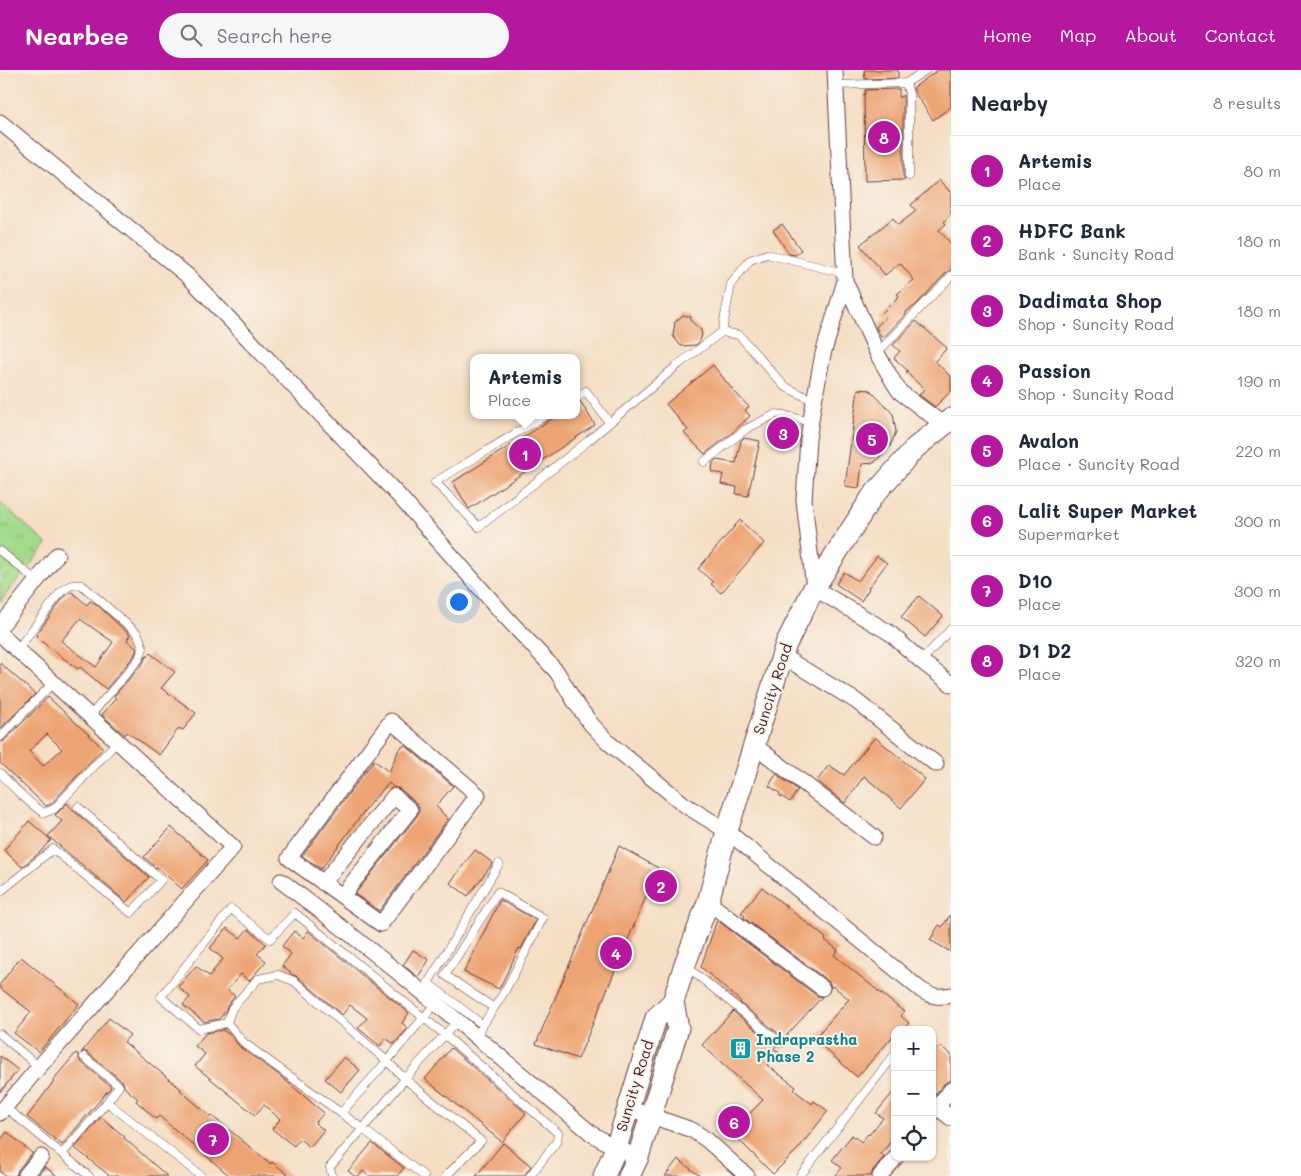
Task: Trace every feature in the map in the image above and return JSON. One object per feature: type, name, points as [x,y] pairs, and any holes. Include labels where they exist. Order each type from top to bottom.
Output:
[{"type":"street","points":[[836,78],[845,277],[823,354],[808,439],[804,500],[814,588],[890,633],[921,661],[951,684]]},
{"type":"street","points":[[0,122],[189,277],[398,494],[504,615],[557,672],[590,723],[609,743],[685,806],[727,831],[920,990],[936,996],[951,995]]},
{"type":"street","points":[[845,277],[877,353],[900,392],[947,422]]},
{"type":"street","name":"Suncity Road","points":[[629,1176],[638,1157],[678,1028],[673,1002],[708,902],[727,831],[786,644],[814,588],[872,497],[915,448],[947,422]]},
{"type":"street","points":[[0,627],[58,555]]},
{"type":"street","points":[[0,634],[233,847],[2,1110]]},
{"type":"street","points":[[782,656],[856,701],[936,764]]},
{"type":"street","points":[[391,721],[478,795],[381,924],[332,889],[289,858],[391,721]]},
{"type":"street","points":[[754,745],[874,837]]},
{"type":"street","points":[[318,908],[394,796],[410,810],[332,889]]},
{"type":"street","points":[[281,881],[318,908],[457,1021],[479,1031],[592,1134],[616,1148],[638,1157]]},
{"type":"street","points":[[708,902],[822,988]]},
{"type":"street","name":"Suncity Road","points":[[604,1176],[616,1148],[656,1018],[673,1002]]},
{"type":"street","points":[[936,1109],[951,1090]]},
{"type":"street","points":[[628,1108],[692,1130],[707,1140],[747,1176]]},
{"type":"street","points":[[936,1110],[951,1118]]},
{"type":"street","points":[[25,1176],[41,1157]]},
{"type":"street","points":[[880,1176],[893,1161]]},
{"type":"lane","points":[[836,78],[906,83],[926,70]]},
{"type":"lane","points":[[906,83],[909,94],[909,176]]},
{"type":"lane","points":[[539,419],[435,482],[479,528],[679,364],[722,332],[731,284],[750,260],[766,254],[845,277]]},
{"type":"lane","points":[[877,353],[951,276]]},
{"type":"lane","points":[[722,332],[739,336],[784,386],[814,401]]},
{"type":"lane","points":[[580,395],[586,391],[609,422]]},
{"type":"lane","points":[[704,462],[746,429],[776,414],[784,414],[811,422]]},
{"type":"lane","points":[[0,551],[37,581]]},
{"type":"lane","points":[[17,650],[60,594],[74,584],[82,584],[126,623],[138,634],[144,648],[139,659],[90,716]]},
{"type":"lane","points":[[921,661],[951,628]]},
{"type":"lane","points":[[0,738],[53,683]]},
{"type":"lane","points":[[0,773],[25,799],[44,813],[54,809],[117,742]]},
{"type":"lane","points":[[0,892],[53,849],[131,913],[160,880],[78,806]]},
{"type":"lane","points":[[494,1008],[445,976],[498,892],[543,918],[503,993],[494,1008],[479,1031],[428,983],[499,864]]},
{"type":"lane","points":[[227,1023],[200,1029],[161,997],[231,909],[270,939],[295,913],[445,1035],[558,1133],[558,1141],[530,1176]]},
{"type":"lane","points":[[685,964],[781,1043]]},
{"type":"lane","points":[[227,1023],[232,1008],[258,979],[278,975],[294,981],[388,1061],[405,1079],[481,1141],[446,1176]]},
{"type":"lane","points":[[341,1113],[388,1061],[436,1003]]},
{"type":"lane","points":[[332,1176],[330,1167],[457,1021]]},
{"type":"lane","points":[[227,1023],[244,1043],[363,1129],[424,1176]]},
{"type":"lane","points":[[0,1034],[38,1067]]},
{"type":"lane","points":[[62,1154],[120,1086],[84,1057]]},
{"type":"lane","points":[[800,1176],[891,1059]]},
{"type":"lane","points":[[107,1102],[201,1176]]},
{"type":"lane","points":[[2,1110],[62,1154],[88,1176]]},
{"type":"green space","points":[[0,502],[47,544],[0,602]]},
{"type":"building","points":[[864,70],[898,70],[898,78],[865,79]]},
{"type":"building","points":[[938,70],[951,70],[951,107],[933,120],[913,88]]},
{"type":"building","points":[[899,89],[899,98],[903,95],[903,176],[905,180],[865,181],[865,90]]},
{"type":"building","points":[[939,180],[951,193],[951,213],[944,222],[946,224],[939,230],[951,244],[951,270],[916,305],[906,312],[884,337],[881,337],[876,327],[886,317],[882,313],[899,296],[897,294],[914,280],[900,263],[885,275],[860,245],[893,218],[898,225],[916,211],[911,205]]},
{"type":"building","points":[[782,224],[801,250],[795,255],[789,254],[773,230]]},
{"type":"building","points":[[683,315],[691,317],[690,320],[701,330],[700,341],[696,345],[681,346],[673,336],[675,322]]},
{"type":"building","points":[[916,321],[947,348],[935,361],[951,377],[951,391],[935,407],[919,395],[924,389],[894,358],[900,351],[893,345]]},
{"type":"building","points":[[713,365],[749,407],[745,410],[750,416],[705,454],[684,433],[688,430],[666,404]]},
{"type":"building","points":[[858,389],[870,390],[893,414],[896,432],[890,446],[874,463],[862,464],[859,488],[845,486]]},
{"type":"building","points":[[580,401],[595,425],[469,509],[453,482],[552,419],[580,419]]},
{"type":"building","points":[[744,438],[760,441],[748,496],[736,494],[737,487],[721,484],[723,474],[712,472],[713,462],[716,460],[736,463],[741,440]]},
{"type":"building","points":[[740,520],[764,543],[721,593],[711,584],[713,582],[698,569]]},
{"type":"building","points":[[877,556],[887,563],[868,588],[861,601],[836,584],[844,572],[858,581]]},
{"type":"building","points":[[72,592],[87,605],[90,601],[96,604],[130,635],[127,640],[137,649],[134,656],[106,689],[80,667],[78,669],[47,646],[36,635],[64,597]],"holes":[[[80,619],[113,642],[96,667],[61,641]]]},
{"type":"building","points":[[919,596],[943,616],[925,637],[901,617]]},
{"type":"building","points":[[150,653],[175,672],[161,688],[196,713],[183,730],[179,728],[159,755],[127,732],[125,735],[102,715],[116,698],[114,696]]},
{"type":"building","points":[[0,663],[35,694],[0,729]]},
{"type":"building","points":[[48,697],[103,748],[51,804],[46,806],[0,763],[0,742],[4,741]],"holes":[[[47,734],[62,749],[43,766],[29,751]]]},
{"type":"building","points":[[875,737],[925,779],[901,808],[864,776],[845,803],[817,781],[829,765],[844,775]]},
{"type":"building","points":[[405,745],[453,786],[436,806],[448,819],[379,911],[355,894],[419,812],[419,807],[416,803],[400,789],[393,787],[389,783],[371,802],[321,869],[302,856],[374,760],[389,772],[399,749]]},
{"type":"building","points":[[776,774],[798,790],[790,802],[769,786]]},
{"type":"building","points":[[67,803],[149,877],[126,902],[48,836],[62,821],[55,815]]},
{"type":"building","points":[[29,821],[51,840],[22,867],[4,850]]},
{"type":"building","points":[[171,827],[208,860],[182,889],[144,857]]},
{"type":"building","points":[[619,846],[658,868],[578,1059],[536,1044]]},
{"type":"building","points":[[475,850],[493,863],[468,896],[450,883]]},
{"type":"building","points":[[762,887],[826,938],[825,940],[838,950],[834,955],[904,1012],[901,1016],[909,1023],[906,1026],[891,1026],[891,1039],[857,1077],[814,1039],[849,999],[833,986],[831,988],[828,981],[744,918],[745,916],[741,913]]},
{"type":"building","points":[[500,900],[536,920],[521,949],[519,948],[499,989],[464,972]]},
{"type":"building","points":[[951,914],[951,952],[930,940],[939,925],[942,927]]},
{"type":"building","points":[[717,920],[816,995],[822,997],[784,1038],[740,1003],[701,967]]},
{"type":"building","points":[[227,928],[240,938],[248,929],[266,944],[257,954],[266,961],[249,981],[241,974],[227,990],[235,996],[219,1019],[204,1022],[183,1005],[190,997],[178,987],[196,966],[209,976],[223,959],[210,948]]},
{"type":"building","points":[[294,931],[303,938],[308,931],[409,1013],[402,1023],[408,1028],[394,1044],[386,1038],[380,1046],[358,1028],[367,1018],[350,1005],[342,1015],[298,977],[282,966],[291,954],[282,946]]},
{"type":"building","points":[[413,950],[429,960],[418,977],[403,965]]},
{"type":"building","points":[[21,957],[79,1004],[39,1052],[14,1033],[31,1012],[0,988],[0,984]]},
{"type":"building","points":[[733,1011],[776,1046],[774,1049],[779,1052],[767,1065],[796,1087],[794,1090],[812,1104],[814,1101],[828,1111],[798,1149],[773,1174],[731,1132],[763,1100],[702,1045]]},
{"type":"building","points":[[109,1018],[130,1035],[124,1042],[181,1089],[211,1117],[271,1164],[272,1162],[290,1176],[230,1176],[159,1116],[156,1119],[136,1101],[138,1099],[124,1087],[123,1082],[88,1053],[84,1051],[81,1053]]},
{"type":"building","points":[[223,1030],[241,1048],[278,1074],[324,1113],[315,1123],[324,1130],[310,1147],[300,1139],[294,1146],[272,1129],[280,1119],[264,1105],[255,1115],[195,1066],[205,1054],[195,1046],[206,1033]]},
{"type":"building","points":[[940,1046],[951,1054],[951,1080],[944,1084],[936,1093],[936,1071],[936,1050]]},
{"type":"building","points":[[451,1048],[526,1113],[502,1142],[425,1079]]},
{"type":"building","points":[[76,1053],[79,1055],[80,1061],[111,1087],[62,1145],[27,1117],[53,1080]]},
{"type":"building","points":[[0,1056],[18,1070],[0,1092]]},
{"type":"building","points":[[344,1057],[360,1070],[341,1092],[325,1079]]},
{"type":"building","points":[[891,1095],[891,1141],[881,1154],[884,1157],[873,1170],[871,1176],[835,1176],[842,1168],[832,1160],[852,1135],[861,1142],[869,1135],[883,1118],[876,1113]]},
{"type":"building","points":[[101,1117],[167,1176],[110,1176],[75,1148]]},
{"type":"building","points":[[7,1132],[32,1153],[18,1170],[16,1176],[6,1176],[0,1172],[0,1141]]},
{"type":"building","points":[[372,1143],[404,1168],[397,1176],[369,1176],[363,1171],[359,1176],[354,1176],[348,1171]]},
{"type":"building","points":[[503,1143],[531,1166],[524,1176],[476,1176]]},
{"type":"building","points":[[678,1159],[700,1176],[665,1176]]},
{"type":"building","points":[[45,1167],[57,1176],[37,1176]]},
{"type":"place","name":"D1 D2","points":[[884,137]]},
{"type":"place","name":"Dadimata Shop","points":[[783,433]]},
{"type":"place","name":"Avalon","points":[[872,439]]},
{"type":"place","name":"Artemis","points":[[525,454]]},
{"type":"place","name":"HDFC Bank","points":[[661,886]]},
{"type":"place","name":"Passion","points":[[616,953]]},
{"type":"place","name":"Indraprastha Phase 2","points":[[740,1049]]},
{"type":"place","name":"Lalit Super Market","points":[[734,1122]]},
{"type":"place","name":"D10","points":[[213,1139]]}]
